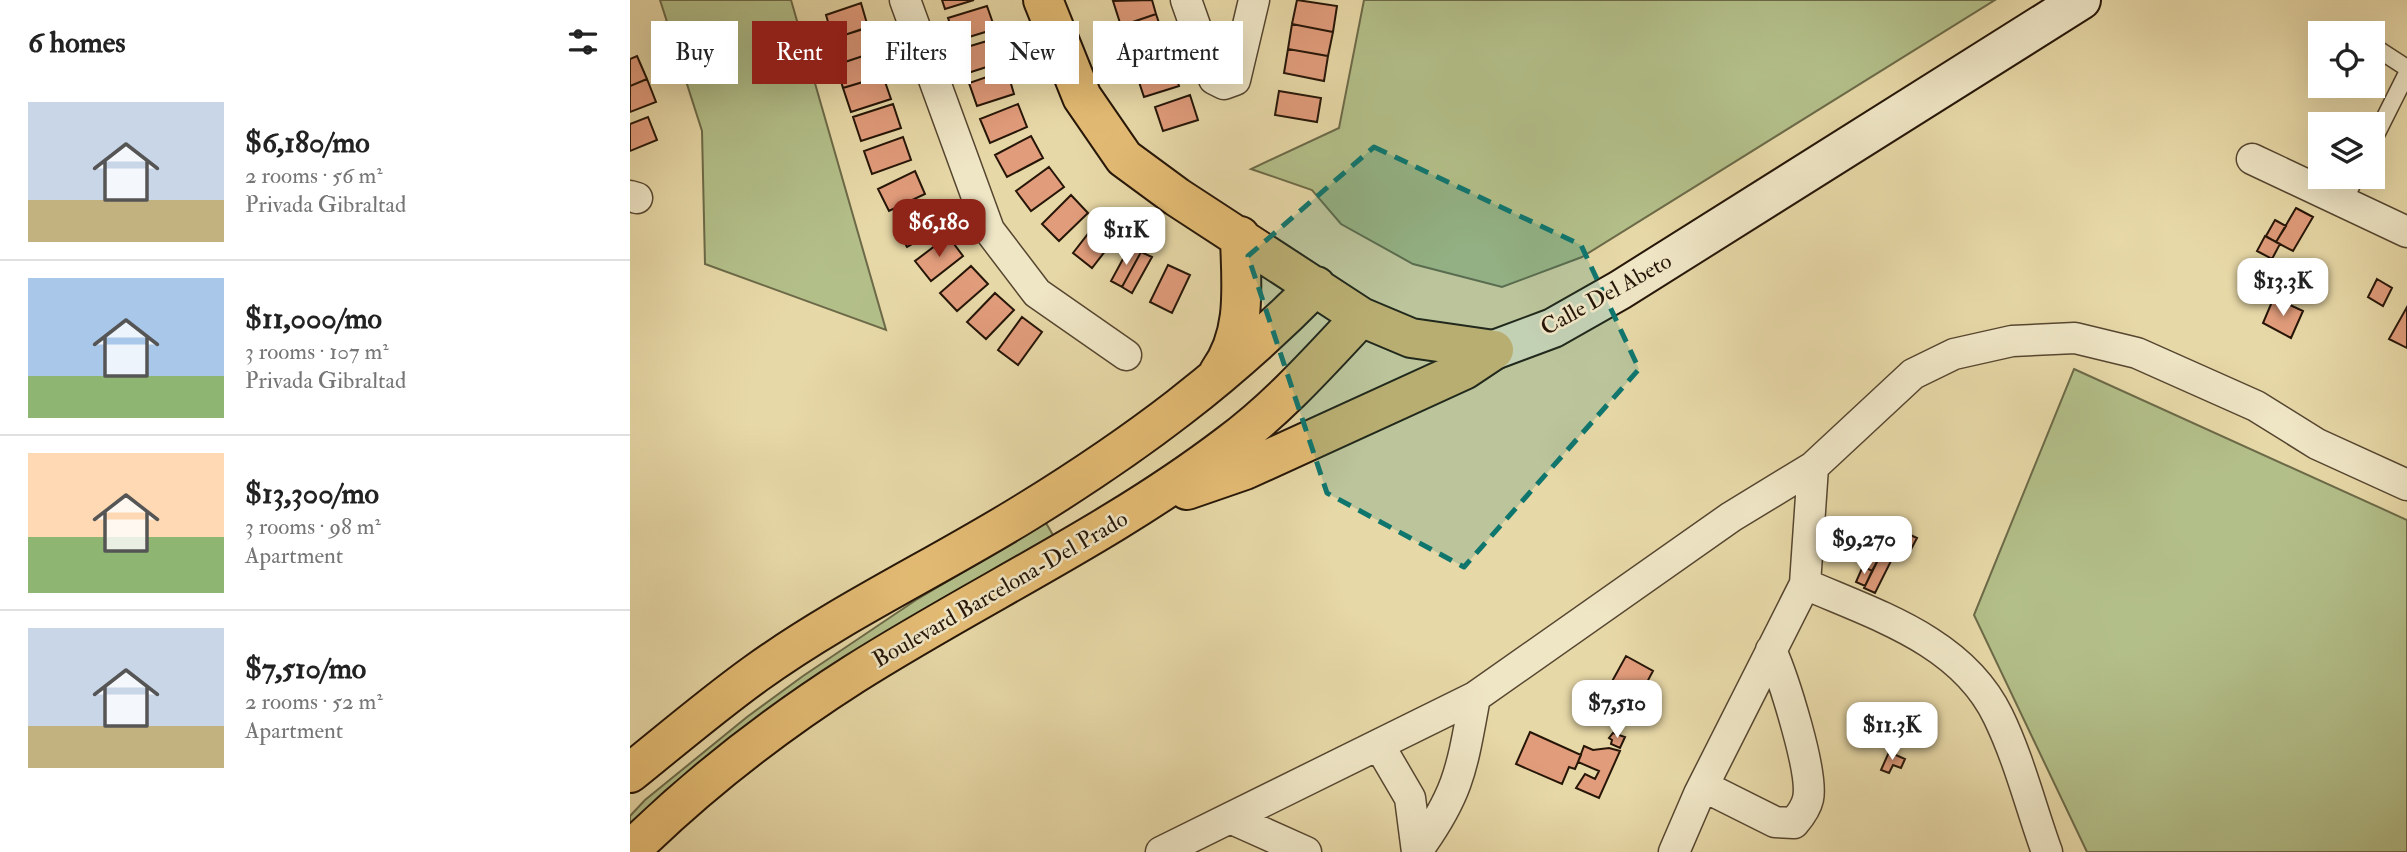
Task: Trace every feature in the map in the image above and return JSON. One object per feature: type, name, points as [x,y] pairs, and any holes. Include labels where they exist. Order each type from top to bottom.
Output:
[{"type":"main road","name":"Calle Del Abeto","points":[[1043,0],[1082,97],[1124,158],[1177,197],[1361,317],[1411,338],[1494,349],[1553,328],[1620,290],[2081,0]]},
{"type":"main road","points":[[1206,390],[1231,356],[1239,332],[1240,236]]},
{"type":"main road","points":[[630,773],[756,674],[874,600],[1027,512],[1128,447],[1206,390],[1316,286]]},
{"type":"main road","name":"Boulevard Barcelona-Del Prado","points":[[630,851],[659,823],[767,733],[855,674],[1143,505],[1240,436],[1290,393],[1361,317]]},
{"type":"main road","points":[[1143,505],[1245,470],[1464,370],[1494,349]]},
{"type":"street","points":[[905,0],[989,230],[1037,293],[1126,355]]},
{"type":"street","points":[[1186,0],[1214,79],[1224,84],[1235,80],[1254,0]]},
{"type":"street","points":[[2252,159],[2308,176]]},
{"type":"street","points":[[2350,189],[2407,232]]},
{"type":"street","points":[[1161,852],[1475,697],[1731,517],[1813,467],[1887,395],[1913,374],[1954,354],[2012,341],[2075,338],[2149,359],[2256,406],[2317,444],[2407,485]]},
{"type":"street","points":[[1674,852],[1703,786],[1805,584],[1813,467]]},
{"type":"street","points":[[1805,584],[1904,628],[1946,652],[1974,678],[1998,716],[2047,852]]},
{"type":"street","points":[[1703,786],[1775,822],[1794,822],[1801,814],[1809,797],[1798,729],[1771,650]]},
{"type":"street","points":[[1417,852],[1450,802],[1461,776],[1475,697]]},
{"type":"street","points":[[1379,745],[1410,798],[1417,852]]},
{"type":"street","points":[[1230,818],[1306,852]]},
{"type":"lane","points":[[2385,54],[2407,70],[2385,116]]},
{"type":"highlighted area","points":[[1374,147],[1581,245],[1639,369],[1464,567],[1327,493],[1248,256]]},
{"type":"green space","points":[[660,0],[791,0],[797,21],[752,21],[752,84],[815,84],[886,330],[705,264],[702,131],[687,84],[738,84],[738,21],[667,21]]},
{"type":"green space","points":[[1364,0],[1995,0],[1582,257],[1502,287],[1413,264],[1341,224],[1312,190],[1251,169],[1339,128]]},
{"type":"green space","points":[[2074,369],[2407,520],[2407,852],[2087,852],[1974,615]]},
{"type":"green space","points":[[1046,523],[1057,542],[630,838],[630,816],[645,800],[747,717],[916,600]]},
{"type":"building","points":[[942,0],[974,0],[945,9]]},
{"type":"building","points":[[1152,0],[1156,14],[1136,21],[1119,21],[1113,1]]},
{"type":"building","points":[[1297,0],[1337,6],[1333,32],[1292,24]]},
{"type":"building","points":[[861,3],[866,21],[861,21],[861,29],[847,34],[847,21],[828,21],[826,15]]},
{"type":"building","points":[[987,6],[992,21],[985,21],[985,32],[971,36],[971,21],[949,21],[948,18]]},
{"type":"building","points":[[1156,14],[1158,21],[1136,21]]},
{"type":"building","points":[[1292,24],[1333,32],[1328,56],[1288,49]]},
{"type":"building","points":[[861,30],[861,57],[847,61],[847,34]]},
{"type":"building","points":[[985,42],[985,68],[971,72],[971,46]]},
{"type":"building","points":[[1288,49],[1328,56],[1324,81],[1284,73]]},
{"type":"building","points":[[637,56],[647,79],[630,86],[630,59]]},
{"type":"building","points":[[861,57],[861,83],[843,88],[842,84],[847,84],[847,61]]},
{"type":"building","points":[[985,78],[985,84],[1011,84],[1014,94],[977,106],[971,82]]},
{"type":"building","points":[[647,79],[656,102],[630,112],[630,86]]},
{"type":"building","points":[[861,83],[886,84],[891,99],[851,112],[843,88]]},
{"type":"building","points":[[1140,84],[1178,84],[1179,86],[1144,97]]},
{"type":"building","points":[[1279,91],[1321,98],[1317,122],[1275,115]]},
{"type":"building","points":[[1190,95],[1198,120],[1163,131],[1155,107]]},
{"type":"building","points":[[893,104],[901,128],[861,141],[853,117]]},
{"type":"building","points":[[1018,104],[1027,127],[990,143],[980,119]]},
{"type":"building","points":[[648,117],[657,140],[630,151],[630,124]]},
{"type":"building","points":[[1031,136],[1043,158],[1007,177],[995,155]]},
{"type":"building","points":[[903,137],[911,160],[872,174],[864,151]]},
{"type":"building","points":[[1049,167],[1064,187],[1031,211],[1016,191]]},
{"type":"building","points":[[915,171],[925,194],[889,211],[878,189]]},
{"type":"building","points":[[1071,195],[1088,213],[1059,241],[1042,224]]},
{"type":"building","points":[[930,205],[943,227],[907,247],[895,225]]},
{"type":"building","points":[[2296,208],[2313,217],[2293,251],[2276,242]]},
{"type":"building","points":[[2275,220],[2286,226],[2276,242],[2266,236]]},
{"type":"building","points":[[1098,221],[1117,236],[1092,268],[1073,253]]},
{"type":"building","points":[[948,236],[963,256],[931,281],[915,261]]},
{"type":"building","points":[[2265,236],[2280,244],[2272,259],[2257,251]]},
{"type":"building","points":[[1130,246],[1141,252],[1122,287],[1111,281]]},
{"type":"building","points":[[1141,252],[1152,257],[1132,293],[1122,287]]},
{"type":"building","points":[[1168,265],[1190,275],[1172,313],[1150,302]]},
{"type":"building","points":[[971,266],[988,284],[957,311],[940,293]]},
{"type":"building","points":[[2377,279],[2392,288],[2383,306],[2368,297]]},
{"type":"building","points":[[995,293],[1014,310],[986,339],[967,322]]},
{"type":"building","points":[[2274,297],[2281,301],[2279,305],[2285,309],[2288,304],[2303,311],[2291,338],[2263,323]]},
{"type":"building","points":[[2407,307],[2407,348],[2389,339]]},
{"type":"building","points":[[1022,317],[1042,332],[1018,365],[998,350]]},
{"type":"building","points":[[1883,523],[1904,532],[1892,557],[1872,547]]},
{"type":"building","points":[[1904,532],[1917,538],[1907,557],[1895,551]]},
{"type":"building","points":[[1872,547],[1882,552],[1872,571],[1863,566]]},
{"type":"building","points":[[1882,552],[1893,557],[1875,593],[1864,588]]},
{"type":"building","points":[[1863,566],[1872,571],[1865,586],[1856,582]]},
{"type":"building","points":[[1626,656],[1653,671],[1638,699],[1610,685]]},
{"type":"building","points":[[1530,732],[1581,755],[1575,769],[1569,767],[1562,784],[1516,764]]},
{"type":"building","points":[[1613,733],[1625,737],[1620,748],[1611,744],[1612,740],[1609,738]]},
{"type":"building","points":[[1584,746],[1593,750],[1609,748],[1620,751],[1599,798],[1576,788],[1585,774],[1595,779],[1599,771],[1578,762]]},
{"type":"building","points":[[1889,752],[1905,759],[1901,768],[1893,765],[1889,773],[1881,770]]}]
